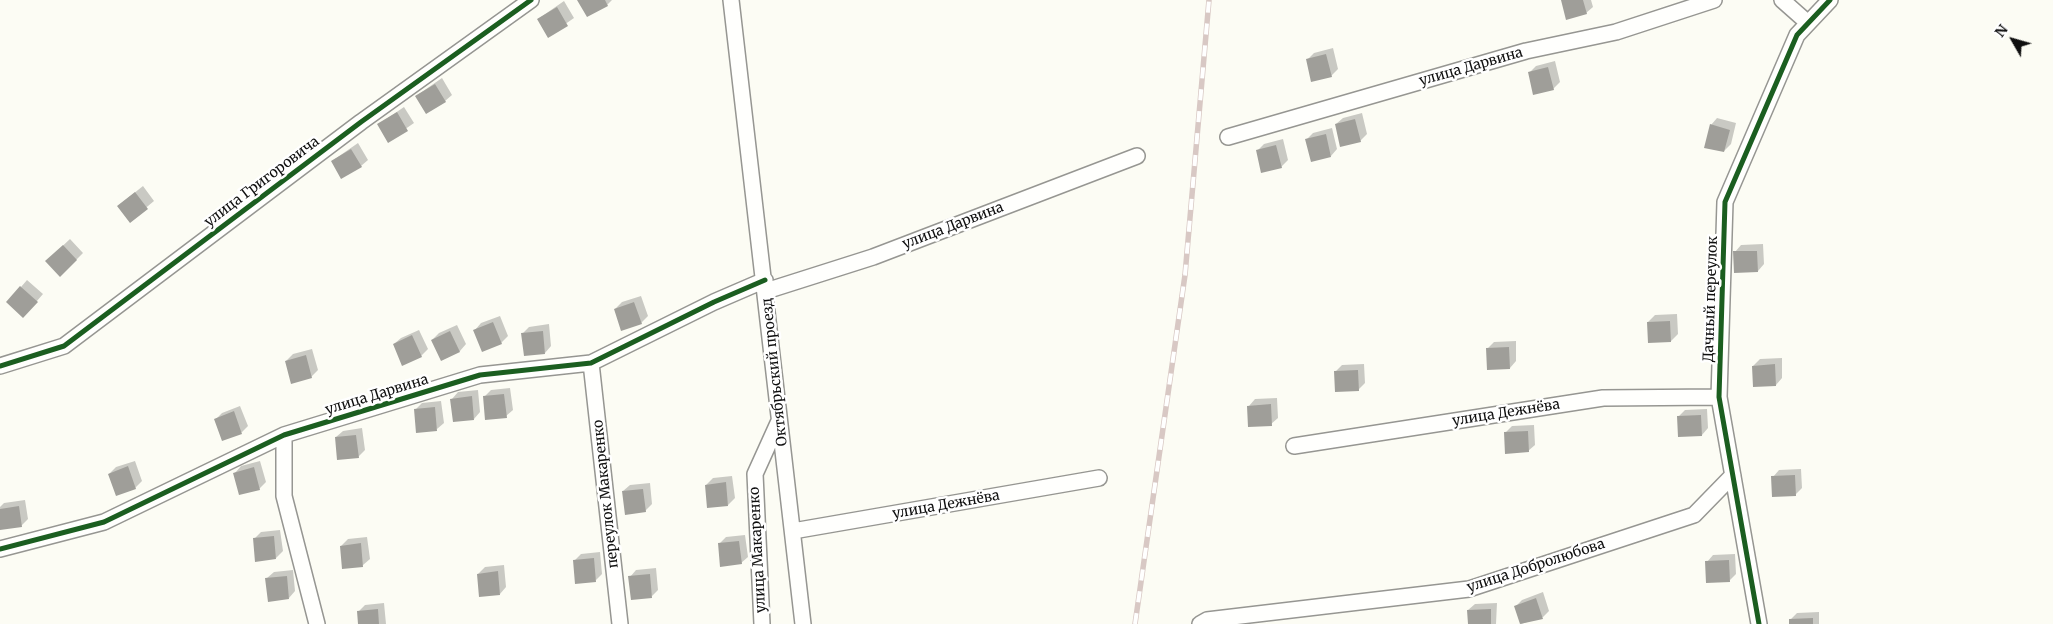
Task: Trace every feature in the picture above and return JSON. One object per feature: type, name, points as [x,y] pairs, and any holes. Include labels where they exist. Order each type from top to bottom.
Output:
[{"type":"street","name":"улица Григоровича","points":[[0,366],[64,346],[354,128],[531,0]]},
{"type":"street","name":"Октябрьский проезд","points":[[731,0],[803,624]]},
{"type":"street","name":"улица Дарвина","points":[[1228,137],[1526,52],[1616,32],[1714,0]]},
{"type":"street","points":[[1782,0],[1808,23]]},
{"type":"street","name":"Дачный переулок","points":[[1759,624],[1719,397],[1725,202],[1797,35],[1830,0]]},
{"type":"street","name":"улица Дарвина","points":[[0,550],[104,522],[284,435],[480,376],[591,363],[714,302],[765,286],[873,257],[1137,156]]},
{"type":"street","name":"переулок Макаренко","points":[[591,363],[620,624]]},
{"type":"street","name":"улица Дежнёва","points":[[1294,446],[1603,398],[1719,397]]},
{"type":"street","name":"улица Макаренко","points":[[762,624],[755,474],[779,420]]},
{"type":"street","points":[[284,435],[284,496],[317,624]]},
{"type":"street","name":"улица Добролюбова","points":[[1200,624],[1207,620],[1469,589],[1694,516],[1733,475]]},
{"type":"street","name":"улица Дежнёва","points":[[793,531],[1099,478]]},
{"type":"building","points":[[577,0],[605,0],[608,6],[587,17]]},
{"type":"building","points":[[1561,0],[1583,0],[1587,14],[1566,20]]},
{"type":"building","points":[[557,7],[568,26],[548,38],[537,19]]},
{"type":"building","points":[[1326,54],[1332,77],[1311,82],[1306,59]]},
{"type":"building","points":[[1548,67],[1554,90],[1533,95],[1528,72]]},
{"type":"building","points":[[435,84],[446,102],[426,114],[415,96]]},
{"type":"building","points":[[397,112],[408,131],[388,143],[377,124]]},
{"type":"building","points":[[1355,119],[1361,142],[1340,147],[1335,124]]},
{"type":"building","points":[[1710,124],[1730,130],[1724,152],[1704,148]]},
{"type":"building","points":[[1326,134],[1331,157],[1311,162],[1305,139]]},
{"type":"building","points":[[1276,145],[1282,168],[1261,173],[1256,150]]},
{"type":"building","points":[[351,149],[362,167],[341,179],[331,161]]},
{"type":"building","points":[[135,192],[148,209],[130,223],[117,206]]},
{"type":"building","points":[[63,245],[77,260],[60,277],[45,261]]},
{"type":"building","points":[[1733,251],[1757,251],[1758,272],[1734,273]]},
{"type":"building","points":[[20,286],[38,302],[23,318],[6,302]]},
{"type":"building","points":[[634,302],[642,324],[621,331],[614,309]]},
{"type":"building","points":[[1670,321],[1671,342],[1648,343],[1647,322]]},
{"type":"building","points":[[493,322],[502,344],[482,352],[473,330]]},
{"type":"building","points":[[450,331],[460,352],[441,361],[431,340]]},
{"type":"building","points":[[543,331],[545,354],[524,356],[521,333]]},
{"type":"building","points":[[412,335],[422,357],[402,366],[393,344]]},
{"type":"building","points":[[1509,347],[1510,369],[1487,370],[1486,348]]},
{"type":"building","points":[[306,355],[312,378],[291,384],[285,361]]},
{"type":"building","points":[[1775,364],[1776,386],[1753,387],[1752,366]]},
{"type":"building","points":[[1358,370],[1359,391],[1335,392],[1334,371]]},
{"type":"building","points":[[504,394],[507,418],[485,420],[483,396]]},
{"type":"building","points":[[472,396],[474,420],[453,422],[450,399]]},
{"type":"building","points":[[1271,404],[1272,426],[1248,427],[1247,406]]},
{"type":"building","points":[[435,407],[437,431],[416,433],[414,409]]},
{"type":"building","points":[[234,411],[242,434],[222,441],[214,419]]},
{"type":"building","points":[[1701,415],[1702,436],[1678,437],[1677,416]]},
{"type":"building","points":[[1528,431],[1529,452],[1505,454],[1504,432]]},
{"type":"building","points":[[356,435],[359,458],[337,460],[335,437]]},
{"type":"building","points":[[128,466],[136,489],[116,496],[108,474]]},
{"type":"building","points":[[254,467],[260,490],[239,495],[233,473]]},
{"type":"building","points":[[1795,475],[1796,496],[1772,497],[1771,476]]},
{"type":"building","points":[[726,482],[728,506],[707,508],[705,485]]},
{"type":"building","points":[[643,489],[646,512],[625,515],[622,491]]},
{"type":"building","points":[[19,506],[22,527],[0,530],[0,509]]},
{"type":"building","points":[[274,536],[276,559],[255,562],[253,538]]},
{"type":"building","points":[[739,541],[742,564],[720,567],[718,543]]},
{"type":"building","points":[[361,543],[363,567],[342,569],[340,546]]},
{"type":"building","points":[[594,558],[596,582],[575,584],[573,560]]},
{"type":"building","points":[[1729,560],[1730,582],[1706,583],[1705,561]]},
{"type":"building","points":[[498,571],[500,595],[479,597],[477,574]]},
{"type":"building","points":[[650,574],[652,598],[631,600],[628,576]]},
{"type":"building","points":[[287,576],[289,599],[268,602],[265,578]]},
{"type":"building","points":[[1536,598],[1543,619],[1520,624],[1514,606]]},
{"type":"building","points":[[378,609],[379,624],[358,624],[357,611]]},
{"type":"building","points":[[1491,609],[1491,624],[1468,624],[1467,610]]},
{"type":"building","points":[[1813,618],[1813,624],[1789,624],[1789,619]]},
{"type":"railway","points":[[1135,624],[1185,275],[1209,0]]},
{"type":"cycle path","points":[[0,366],[64,346],[361,122],[531,0]]},
{"type":"cycle path","points":[[1759,624],[1719,397],[1725,202],[1797,35],[1830,0]]},
{"type":"cycle path","points":[[0,549],[104,522],[284,435],[480,375],[591,363],[714,302],[765,280]]}]
